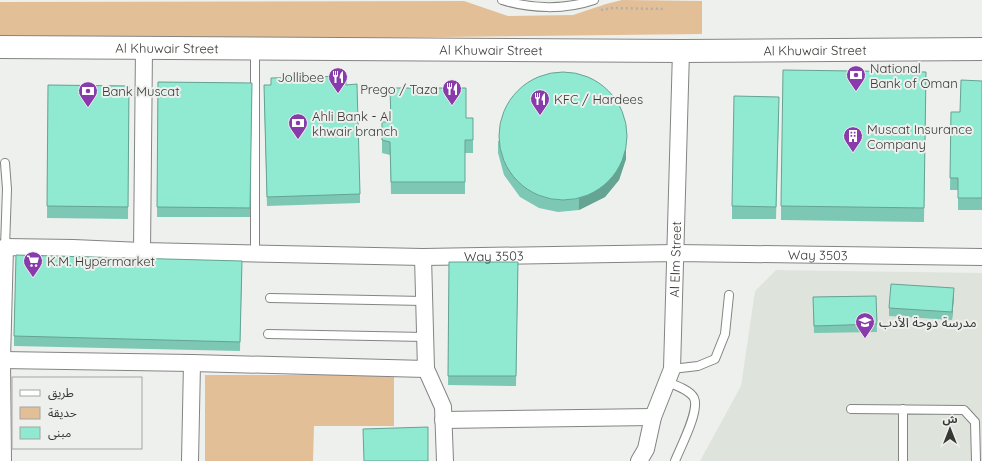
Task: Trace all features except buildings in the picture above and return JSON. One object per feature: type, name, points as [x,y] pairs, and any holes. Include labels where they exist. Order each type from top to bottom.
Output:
[{"type":"street","name":"Al Khuwair Street","points":[[0,47],[682,51],[982,49]]},
{"type":"street","points":[[142,251],[144,48]]},
{"type":"street","name":"Al Elm Street","points":[[639,461],[646,449],[653,417],[670,376],[676,253],[682,51]]},
{"type":"street","points":[[3,461],[2,360],[6,247]]},
{"type":"street","name":"Way 3503","points":[[6,247],[423,257],[676,253],[982,257]]},
{"type":"street","points":[[423,257],[426,369],[443,407],[444,461]]},
{"type":"street","points":[[2,360],[426,369]]},
{"type":"street","points":[[190,461],[192,363]]},
{"type":"street","points":[[443,420],[653,417]]},
{"type":"lane","points":[[502,0],[519,4],[547,7],[572,6],[594,0]]},
{"type":"lane","points":[[255,48],[256,254]]},
{"type":"lane","points":[[6,163],[6,247]]},
{"type":"lane","points":[[675,461],[692,423],[695,408],[694,398],[670,376],[715,359],[725,334],[729,295]]},
{"type":"lane","points":[[270,298],[424,300]]},
{"type":"lane","points":[[268,334],[425,337]]},
{"type":"lane","points":[[851,409],[964,410],[975,422],[976,461]]},
{"type":"lane","points":[[902,409],[903,461]]},
{"type":"shaded area","name":"مدرسة دوحة الأدب","points":[[776,270],[982,273],[982,461],[700,461],[741,386],[755,291]]},
{"type":"green space","points":[[622,0],[702,1],[702,34],[0,42],[0,2],[464,1],[508,16],[573,15]]},
{"type":"green space","points":[[205,375],[394,375],[394,426],[314,426],[313,461],[205,461]]},
{"type":"place","name":"National Bank of Oman","points":[[856,92]]},
{"type":"place","name":"Jollibee","points":[[338,94]]},
{"type":"place","name":"Prego / Taza","points":[[452,106]]},
{"type":"place","name":"Bank Muscat","points":[[88,108]]},
{"type":"place","name":"KFC / Hardees","points":[[540,116]]},
{"type":"place","name":"Ahli Bank - Al khwair branch","points":[[298,140]]},
{"type":"place","name":"Muscat Insurance Company","points":[[853,153]]},
{"type":"place","name":"K.M. Hypermarket","points":[[33,278]]},
{"type":"place","name":"مدرسة دوحة الأدب","points":[[865,339]]}]
